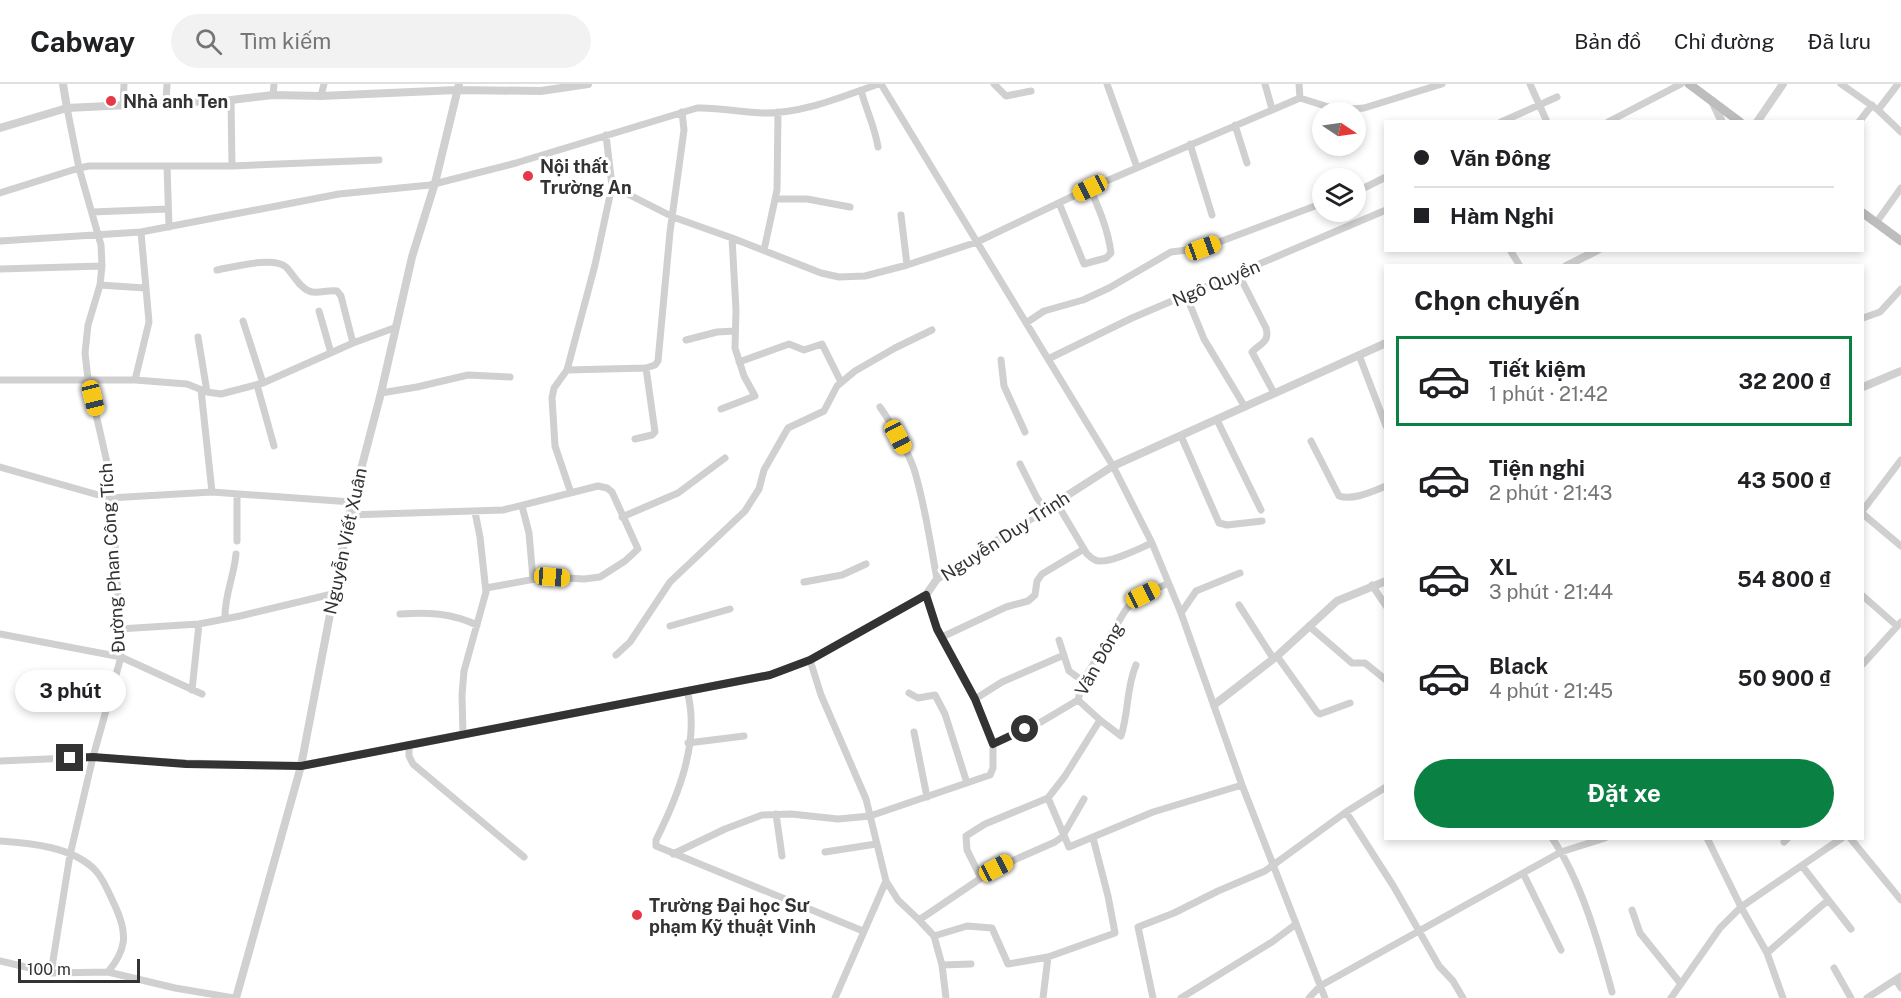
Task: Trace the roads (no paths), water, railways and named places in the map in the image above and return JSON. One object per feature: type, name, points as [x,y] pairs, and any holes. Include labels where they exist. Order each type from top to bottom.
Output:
[{"type":"main road","points":[[1689,84],[1737,120]]},
{"type":"main road","points":[[1864,214],[1901,241]]},
{"type":"street","points":[[63,84],[68,108]]},
{"type":"street","points":[[123,106],[124,84]]},
{"type":"street","points":[[166,103],[167,84]]},
{"type":"street","points":[[273,95],[274,84]]},
{"type":"street","points":[[321,96],[324,84]]},
{"type":"street","points":[[0,128],[68,108],[231,100],[273,95],[321,96],[380,89],[458,87],[541,91],[588,84]]},
{"type":"street","points":[[0,241],[141,232],[339,194],[435,183],[516,163],[682,112],[714,107],[778,112],[813,105],[880,84],[1113,466],[1152,543],[1181,613],[1242,785],[1325,998]]},
{"type":"street","points":[[994,84],[1006,96],[1031,91]]},
{"type":"street","points":[[1107,84],[1137,167]]},
{"type":"street","points":[[1265,84],[1272,109]]},
{"type":"street","points":[[1299,84],[1300,98]]},
{"type":"street","points":[[612,186],[672,217],[821,273],[839,277],[865,276],[977,242],[1137,167],[1300,98],[1338,110],[1364,108],[1442,84]]},
{"type":"street","points":[[1530,84],[1546,120]]},
{"type":"street","points":[[1612,120],[1681,84]]},
{"type":"street","points":[[1758,120],[1783,84]]},
{"type":"street","points":[[1841,84],[1875,107],[1901,132]]},
{"type":"street","points":[[1861,120],[1898,84]]},
{"type":"street","name":"Nguyễn Viết Xuân","points":[[235,998],[301,766],[332,594],[338,577],[352,502],[381,393],[412,257],[435,183],[458,87]]},
{"type":"street","points":[[861,90],[878,147]]},
{"type":"street","points":[[1505,120],[1557,97]]},
{"type":"street","points":[[231,100],[232,166]]},
{"type":"street","points":[[1712,100],[1721,120]]},
{"type":"street","name":"Đường Phan Công Tích","points":[[51,973],[70,855],[93,757],[121,657],[108,467],[88,379],[85,353],[88,325],[100,285],[102,266],[99,234],[79,168],[68,108]]},
{"type":"street","points":[[567,370],[646,368],[655,365],[659,355],[672,217],[684,130],[682,112]]},
{"type":"street","points":[[764,250],[778,174],[778,112]]},
{"type":"street","points":[[1235,125],[1247,163]]},
{"type":"street","points":[[571,493],[555,446],[552,416],[554,388],[567,370],[595,265],[612,186],[606,135]]},
{"type":"street","points":[[1190,144],[1202,181],[1202,190],[1212,215]]},
{"type":"street","points":[[0,193],[79,168],[232,166],[379,160]]},
{"type":"street","points":[[167,166],[169,227]]},
{"type":"street","points":[[1366,187],[1384,178]]},
{"type":"street","points":[[1059,203],[1084,264],[1110,256],[1105,224],[1090,188]]},
{"type":"street","points":[[1876,223],[1901,188]]},
{"type":"street","points":[[775,199],[815,200],[850,207]]},
{"type":"street","points":[[1026,322],[1044,311],[1083,300],[1109,288],[1171,252],[1203,248],[1312,207]]},
{"type":"street","points":[[92,212],[168,209]]},
{"type":"street","name":"Ngô Quyền","points":[[1048,359],[1186,295],[1384,211]]},
{"type":"street","points":[[901,215],[907,265]]},
{"type":"street","points":[[135,380],[149,322],[141,232]]},
{"type":"street","points":[[721,409],[755,396],[735,348],[732,238]]},
{"type":"street","points":[[1570,264],[1594,252]]},
{"type":"street","points":[[217,270],[250,264],[279,263],[286,267],[306,290],[337,291],[341,296],[354,343]]},
{"type":"street","points":[[0,269],[102,266]]},
{"type":"street","points":[[1238,273],[1266,328],[1265,343],[1252,352],[1274,393]]},
{"type":"street","points":[[100,285],[146,288]]},
{"type":"street","points":[[1864,318],[1880,312],[1901,290]]},
{"type":"street","points":[[1186,295],[1204,339],[1245,406]]},
{"type":"street","points":[[320,311],[331,353]]},
{"type":"street","points":[[243,321],[274,446]]},
{"type":"street","points":[[0,380],[135,380],[187,384],[204,391],[221,394],[260,384],[394,328]]},
{"type":"street","points":[[616,655],[630,642],[670,582],[745,511],[759,489],[764,470],[788,428],[825,411],[837,386],[855,371],[932,330]]},
{"type":"street","points":[[686,340],[717,332],[735,331]]},
{"type":"street","points":[[198,337],[212,492]]},
{"type":"street","name":"Nguyễn Duy Trinh","points":[[301,766],[770,675],[810,660],[926,595],[938,579],[1113,466],[1384,343]]},
{"type":"street","points":[[739,362],[789,344],[804,350],[822,344],[841,382]]},
{"type":"street","points":[[1359,355],[1384,421]]},
{"type":"street","points":[[1001,360],[1004,386],[1025,432]]},
{"type":"street","points":[[635,439],[652,435],[655,432],[646,368]]},
{"type":"street","points":[[1864,387],[1901,371]]},
{"type":"street","points":[[381,393],[468,375],[510,377]]},
{"type":"street","points":[[880,407],[913,466],[938,579]]},
{"type":"street","points":[[1217,420],[1261,510]]},
{"type":"street","points":[[1181,436],[1219,523],[1227,525],[1262,521]]},
{"type":"street","points":[[1311,441],[1339,496],[1351,497],[1384,487]]},
{"type":"street","points":[[622,517],[678,493],[725,458]]},
{"type":"street","points":[[1020,464],[1045,509]]},
{"type":"street","points":[[1864,511],[1900,465]]},
{"type":"street","points":[[0,468],[109,498],[212,492],[352,502]]},
{"type":"street","points":[[349,515],[503,510],[598,486],[607,488],[616,499],[638,549],[605,575],[584,579],[552,577],[533,579],[486,588]]},
{"type":"street","points":[[237,494],[237,541]]},
{"type":"street","points":[[1056,502],[1084,549],[1095,560],[1100,562],[1152,543]]},
{"type":"street","points":[[522,506],[529,533],[533,579]]},
{"type":"street","points":[[463,735],[462,682],[466,660],[486,599],[475,512]]},
{"type":"street","points":[[1864,513],[1901,546]]},
{"type":"street","points":[[942,637],[1006,607],[1028,601],[1035,595],[1036,581],[1041,574],[1084,549]]},
{"type":"street","points":[[225,619],[224,604],[235,566],[236,554]]},
{"type":"street","points":[[804,582],[842,575],[867,564]]},
{"type":"street","points":[[1181,613],[1196,591],[1240,573]]},
{"type":"street","points":[[1214,705],[1275,657],[1337,601],[1384,582]]},
{"type":"street","name":"Văn Đông","points":[[993,744],[1041,722],[1078,700],[1083,681],[1133,601],[1168,583]]},
{"type":"street","points":[[1372,585],[1384,603]]},
{"type":"street","points":[[119,629],[199,624],[332,594]]},
{"type":"street","points":[[673,854],[694,842],[751,818],[776,814],[838,819],[870,816],[990,775],[993,768],[993,744],[975,699],[937,629],[926,595]]},
{"type":"street","points":[[1864,597],[1899,624],[1864,663]]},
{"type":"street","points":[[1239,605],[1317,712],[1320,714],[1350,704]]},
{"type":"street","points":[[670,626],[730,609]]},
{"type":"street","points":[[400,614],[426,612],[454,616],[477,625]]},
{"type":"street","points":[[192,690],[199,624]]},
{"type":"street","points":[[1310,626],[1352,663],[1365,663],[1384,678]]},
{"type":"street","points":[[0,634],[121,657],[202,694]]},
{"type":"street","points":[[1059,640],[1069,671],[1083,681]]},
{"type":"street","points":[[975,699],[1002,682],[1064,655]]},
{"type":"street","points":[[810,660],[820,695],[866,799],[886,881],[898,900],[934,936],[942,964],[946,998]]},
{"type":"street","points":[[1078,700],[1121,735],[1125,726],[1130,677],[1136,665]]},
{"type":"street","points":[[687,691],[691,714],[681,781],[656,840],[656,846],[862,931]]},
{"type":"street","points":[[909,693],[918,698],[935,695],[945,714],[967,783]]},
{"type":"street","points":[[981,878],[967,850],[966,836],[985,824],[1048,798],[1071,767],[1100,720]]},
{"type":"street","points":[[914,732],[927,797]]},
{"type":"street","points":[[688,743],[744,736]]},
{"type":"street","points":[[409,745],[409,756],[413,764],[521,855]]},
{"type":"street","points":[[0,761],[93,757],[186,764],[301,766]]},
{"type":"street","points":[[1048,798],[1062,837],[1069,847],[1153,812],[1242,785]]},
{"type":"street","points":[[1153,998],[1138,927],[1265,871],[1346,812],[1384,788]]},
{"type":"street","points":[[919,920],[1008,862],[1047,846],[1062,837],[1084,799]]},
{"type":"street","points":[[1346,812],[1394,888],[1439,966],[1453,981],[1463,998]]},
{"type":"street","points":[[776,814],[782,856]]},
{"type":"street","points":[[934,936],[967,926],[992,928],[1008,964],[1048,957],[1115,933],[1093,838]]},
{"type":"street","points":[[1553,840],[1561,852],[1587,911],[1612,992]]},
{"type":"street","points":[[1309,998],[1320,986],[1561,852],[1599,840]]},
{"type":"street","points":[[1708,840],[1767,953],[1783,998]]},
{"type":"street","points":[[1671,998],[1720,928],[1741,907],[1839,840]]},
{"type":"street","points":[[1852,840],[1901,900]]},
{"type":"street","points":[[0,842],[34,845],[70,855],[88,864],[101,877],[122,923],[124,937],[117,961],[108,972]]},
{"type":"street","points":[[825,852],[876,844]]},
{"type":"street","points":[[1802,866],[1851,929]]},
{"type":"street","points":[[1523,873],[1561,950]]},
{"type":"street","points":[[835,998],[862,931],[886,881]]},
{"type":"street","points":[[1767,953],[1827,901]]},
{"type":"street","points":[[1632,910],[1640,933],[1681,984]]},
{"type":"street","points":[[1181,998],[1272,942],[1296,924]]},
{"type":"street","points":[[1043,998],[1048,957]]},
{"type":"street","points":[[0,961],[51,973],[108,972],[175,988],[235,998]]},
{"type":"street","points":[[942,964],[971,964]]},
{"type":"street","points":[[1834,968],[1851,998]]},
{"type":"street","points":[[1868,998],[1898,978],[1901,988]]},
{"type":"place","name":"Nhà anh Ten","points":[[111,101]]},
{"type":"place","name":"Nội thất Trường An","points":[[528,176]]},
{"type":"place","name":"Trường Đại học Sư phạm Kỹ thuật Vinh","points":[[637,915]]}]
